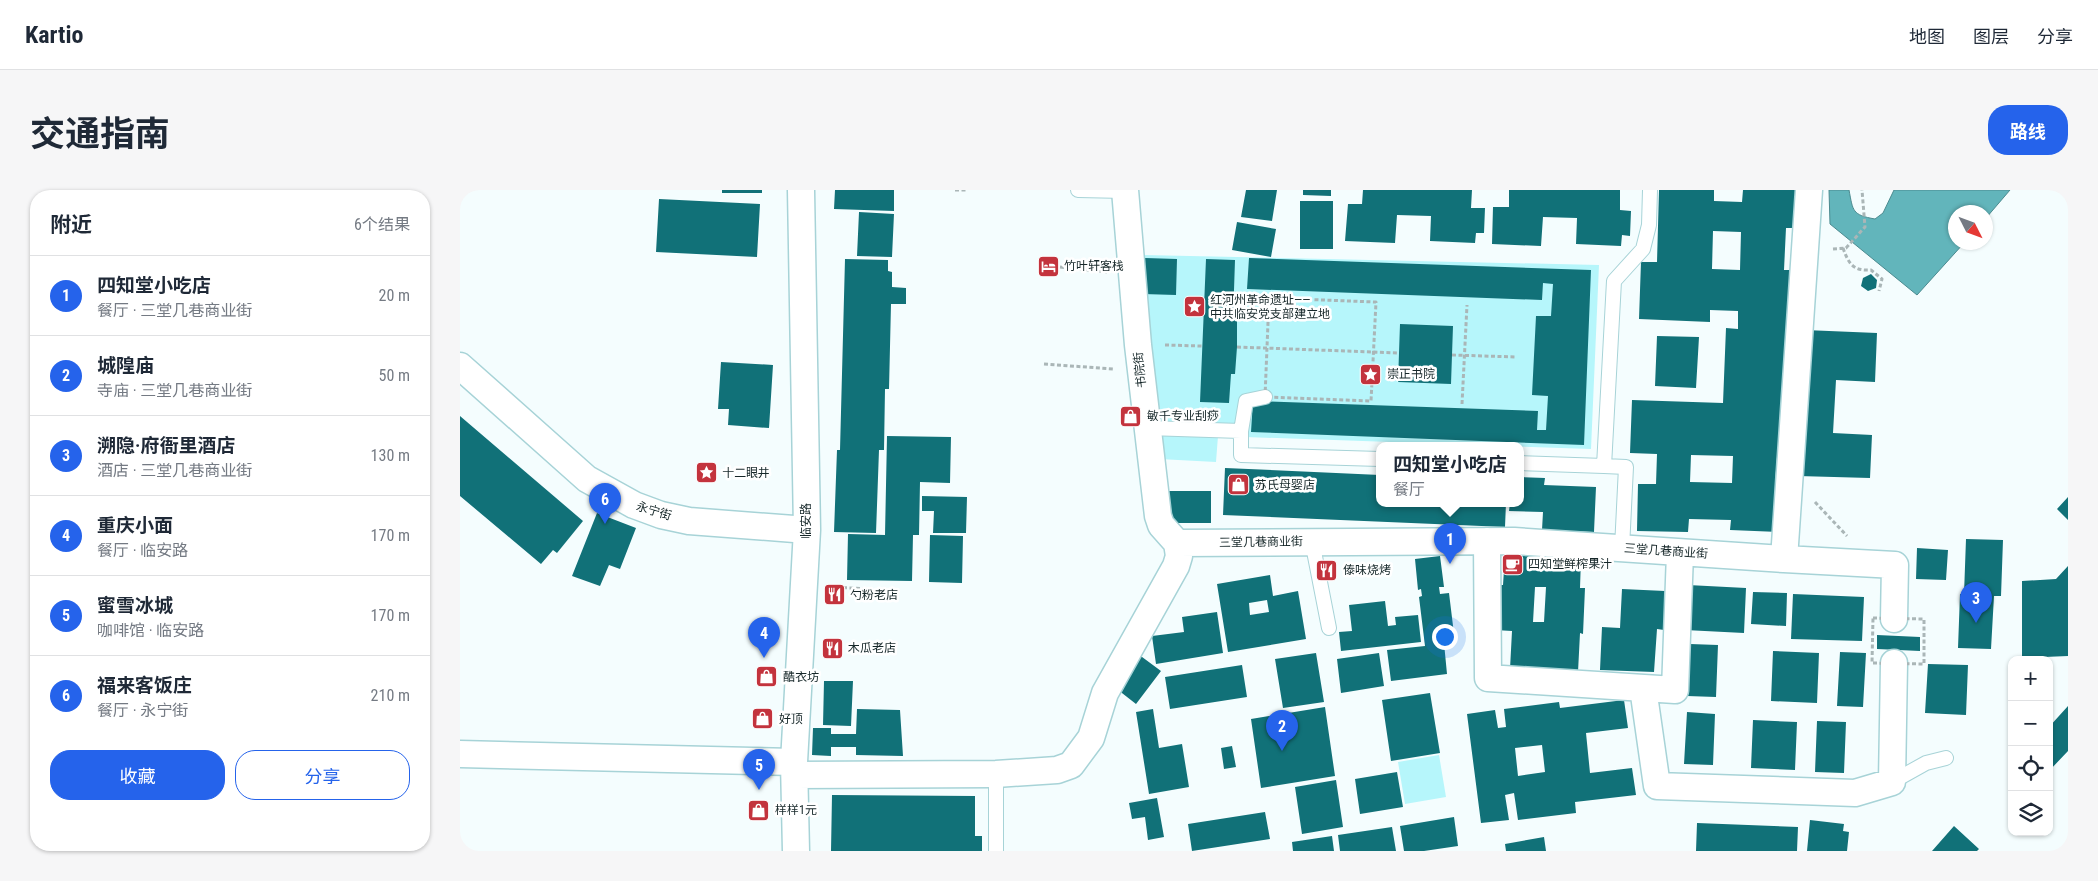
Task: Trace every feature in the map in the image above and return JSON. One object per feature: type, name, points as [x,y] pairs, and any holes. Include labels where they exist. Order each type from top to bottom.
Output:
[{"type":"street","name":"临安路","points":[[796,851],[794,768],[807,530],[801,190]]},
{"type":"street","points":[[1784,559],[1809,190]]},
{"type":"street","name":"书院街","points":[[1125,191],[1140,371],[1158,516],[1161,525],[1177,543]]},
{"type":"street","name":"永宁街","points":[[460,366],[586,479],[609,494],[634,506],[661,515],[689,521],[807,530]]},
{"type":"street","points":[[1487,541],[1488,678],[1676,690],[1680,553]]},
{"type":"street","name":"三堂几巷商业街","points":[[1177,543],[1487,541],[1895,565],[1894,619]]},
{"type":"street","points":[[460,754],[794,768],[996,774],[1057,770],[1071,765],[1091,738],[1105,693],[1176,566],[1178,556],[1177,543]]},
{"type":"street","points":[[1643,688],[1657,786],[1855,793],[1892,782],[1894,663]]},
{"type":"lane","points":[[1078,190],[1125,191]]},
{"type":"lane","points":[[1604,466],[1614,281],[1643,249],[1649,225],[1650,190]]},
{"type":"lane","points":[[1265,397],[1246,400],[1241,431],[1241,455],[1376,459]]},
{"type":"lane","points":[[1147,428],[1241,431]]},
{"type":"lane","points":[[1524,463],[1626,467],[1622,548]]},
{"type":"lane","points":[[1312,541],[1329,628]]},
{"type":"lane","points":[[1892,782],[1926,763],[1946,758]]},
{"type":"lane","points":[[996,774],[996,851]]},
{"type":"path","points":[[955,190],[968,190]]},
{"type":"path","points":[[1862,190],[1865,228],[1845,248],[1848,262],[1860,271],[1872,270],[1882,279],[1879,291]]},
{"type":"path","points":[[1060,267],[1132,274]]},
{"type":"path","points":[[1269,298],[1376,302],[1374,352],[1371,401],[1265,397],[1269,298]]},
{"type":"path","points":[[1462,404],[1467,305]]},
{"type":"path","points":[[1138,345],[1202,346]]},
{"type":"path","points":[[1236,347],[1399,353]]},
{"type":"path","points":[[1452,355],[1516,358]]},
{"type":"path","points":[[1044,364],[1140,371]]},
{"type":"path","points":[[1789,474],[1873,564]]},
{"type":"path","points":[[804,586],[870,589]]},
{"type":"shaded area","points":[[1829,190],[1849,190],[1855,211],[1862,216],[1875,219],[1883,213],[1894,190],[2010,190],[1993,210],[1993,205],[1948,205],[1948,250],[1958,250],[1917,295],[1830,224]]},
{"type":"shaded area","name":"崇正书院","points":[[1143,255],[1599,265],[1591,449],[1524,447],[1524,442],[1390,442],[1218,436],[1216,462],[1159,459]]},
{"type":"shaded area","points":[[1439,755],[1446,797],[1405,804],[1398,762]]},
{"type":"building","points":[[722,190],[762,190],[762,193],[722,193]]},
{"type":"building","points":[[835,190],[894,190],[894,211],[834,209]]},
{"type":"building","points":[[1246,190],[1277,190],[1272,221],[1241,217]]},
{"type":"building","points":[[1303,190],[1331,190],[1331,196],[1303,195]]},
{"type":"building","points":[[1363,190],[1472,190],[1471,208],[1485,208],[1484,233],[1476,233],[1475,243],[1430,241],[1431,216],[1397,215],[1395,243],[1345,241],[1348,204],[1362,204]]},
{"type":"building","points":[[1509,190],[1620,190],[1620,210],[1631,211],[1630,236],[1622,235],[1621,246],[1576,244],[1577,218],[1543,217],[1541,246],[1492,244],[1493,207],[1509,207]]},
{"type":"building","points":[[1659,190],[1714,190],[1714,201],[1742,202],[1743,190],[1798,190],[1797,228],[1786,228],[1784,270],[1794,270],[1787,458],[1777,457],[1775,484],[1781,485],[1779,532],[1730,530],[1731,520],[1689,519],[1688,532],[1637,531],[1638,484],[1656,484],[1657,454],[1630,453],[1632,400],[1723,403],[1726,328],[1738,329],[1738,311],[1710,310],[1710,322],[1639,319],[1641,262],[1657,262]],"holes":[[[1713,231],[1741,232],[1740,270],[1712,269]],[[1691,455],[1733,456],[1732,483],[1690,482]]]},
{"type":"building","points":[[659,199],[760,204],[757,257],[656,252]]},
{"type":"building","points":[[1300,201],[1333,201],[1333,249],[1300,249]]},
{"type":"building","points":[[859,212],[894,214],[892,257],[857,256]]},
{"type":"building","points":[[1237,222],[1276,229],[1271,257],[1232,250]]},
{"type":"building","points":[[1145,258],[1177,259],[1176,295],[1143,294]]},
{"type":"building","points":[[1249,258],[1591,270],[1584,445],[1251,432],[1253,401],[1538,411],[1537,430],[1546,430],[1548,396],[1532,395],[1536,316],[1551,316],[1553,284],[1543,283],[1542,300],[1247,289]]},
{"type":"building","points":[[845,259],[888,260],[888,271],[892,272],[892,287],[906,288],[906,304],[891,304],[889,389],[885,389],[884,450],[879,450],[876,533],[834,532],[837,450],[840,450]]},
{"type":"building","points":[[1206,259],[1235,260],[1233,320],[1237,320],[1237,347],[1235,374],[1231,374],[1229,403],[1200,402]]},
{"type":"building","points":[[1871,274],[1877,280],[1876,288],[1868,291],[1861,286],[1863,278]]},
{"type":"building","points":[[1400,324],[1453,326],[1451,384],[1398,382]]},
{"type":"building","points":[[1805,330],[1877,333],[1875,382],[1836,380],[1833,433],[1872,435],[1870,478],[1798,476]]},
{"type":"building","points":[[1657,336],[1699,337],[1696,388],[1655,386]]},
{"type":"building","points":[[721,362],[773,365],[769,428],[728,425],[729,409],[718,409]]},
{"type":"building","points":[[460,416],[583,521],[557,553],[553,550],[541,564],[460,496]]},
{"type":"building","points":[[887,436],[951,437],[950,483],[920,482],[919,535],[913,535],[912,581],[847,580],[848,534],[885,535]]},
{"type":"building","points":[[1225,468],[1376,475],[1376,507],[1506,507],[1505,527],[1223,515]]},
{"type":"building","points":[[1524,477],[1545,478],[1544,485],[1596,487],[1594,532],[1542,530],[1543,512],[1509,511],[1510,507],[1524,507]]},
{"type":"building","points":[[1164,491],[1211,491],[1211,523],[1164,523]]},
{"type":"building","points":[[922,496],[967,497],[966,533],[933,533],[934,511],[922,511]]},
{"type":"building","points":[[2068,497],[2068,520],[2057,509]]},
{"type":"building","points":[[597,513],[636,528],[620,569],[609,565],[600,586],[572,576]]},
{"type":"building","points":[[930,535],[963,536],[962,583],[929,582]]},
{"type":"building","points":[[1966,539],[2003,540],[2001,596],[1994,596],[1991,649],[1958,648],[1960,594],[1964,594]]},
{"type":"building","points":[[1917,548],[1948,550],[1946,580],[1916,579]]},
{"type":"building","points":[[1505,555],[1581,558],[1580,588],[1585,588],[1583,634],[1580,633],[1578,672],[1510,669],[1512,631],[1495,630],[1497,585],[1503,585]],"holes":[[[1535,587],[1546,587],[1544,622],[1533,622]]]},
{"type":"building","points":[[1440,556],[1444,587],[1439,587],[1440,594],[1449,593],[1454,634],[1439,636],[1440,644],[1444,643],[1447,674],[1391,681],[1387,650],[1425,646],[1419,597],[1422,596],[1421,589],[1418,590],[1415,559]]},
{"type":"building","points":[[2068,566],[2068,656],[2022,656],[2022,581],[2056,579]]},
{"type":"building","points":[[1270,575],[1273,596],[1298,591],[1306,639],[1228,652],[1217,584]],"holes":[[[1267,600],[1269,612],[1250,615],[1249,603]]]},
{"type":"building","points":[[1688,585],[1746,588],[1744,633],[1685,630]]},
{"type":"building","points":[[1622,589],[1665,591],[1664,630],[1657,629],[1654,672],[1600,670],[1602,627],[1620,628]]},
{"type":"building","points":[[1753,592],[1787,593],[1786,626],[1751,624]]},
{"type":"building","points":[[1793,594],[1864,597],[1862,641],[1791,639]]},
{"type":"building","points":[[1385,601],[1388,626],[1396,625],[1395,617],[1418,615],[1421,642],[1341,651],[1339,632],[1352,631],[1349,605]]},
{"type":"building","points":[[1217,612],[1223,653],[1156,664],[1152,636],[1184,632],[1182,617]]},
{"type":"building","points":[[1877,635],[1920,637],[1920,651],[1877,649]]},
{"type":"building","points":[[1690,644],[1718,645],[1716,697],[1687,696]]},
{"type":"building","points":[[1773,651],[1819,653],[1817,703],[1771,701]]},
{"type":"building","points":[[1840,652],[1866,653],[1863,707],[1837,706]]},
{"type":"building","points":[[1316,653],[1324,702],[1283,708],[1275,659]]},
{"type":"building","points":[[1379,653],[1384,686],[1341,693],[1337,659]]},
{"type":"building","points":[[1138,654],[1161,671],[1136,704],[1113,686]]},
{"type":"building","points":[[1928,664],[1968,665],[1966,715],[1925,713]]},
{"type":"building","points":[[1242,665],[1247,697],[1170,709],[1165,677]]},
{"type":"building","points":[[824,681],[853,681],[851,726],[823,725]]},
{"type":"building","points":[[1430,693],[1440,753],[1391,761],[1382,700]]},
{"type":"building","points":[[1624,700],[1628,728],[1586,733],[1590,773],[1632,768],[1636,795],[1575,802],[1576,813],[1518,820],[1514,793],[1505,795],[1509,820],[1481,823],[1467,714],[1495,710],[1498,728],[1506,727],[1504,709],[1559,702],[1560,708]],"holes":[[[1542,745],[1545,772],[1518,776],[1515,748]]]},
{"type":"building","points":[[2068,706],[2068,751],[2053,767],[2053,746],[2053,723]]},
{"type":"building","points":[[1325,707],[1335,776],[1261,788],[1251,719]]},
{"type":"building","points":[[857,709],[900,710],[903,756],[856,755],[856,747],[831,747],[831,756],[812,755],[813,728],[831,728],[831,734],[856,734]]},
{"type":"building","points":[[1153,709],[1159,748],[1182,744],[1189,787],[1149,794],[1136,712]]},
{"type":"building","points":[[1687,712],[1715,714],[1713,765],[1684,764]]},
{"type":"building","points":[[1753,720],[1797,722],[1795,770],[1751,768]]},
{"type":"building","points":[[1817,721],[1846,722],[1844,773],[1815,772]]},
{"type":"building","points":[[1232,746],[1236,767],[1224,769],[1221,748]]},
{"type":"building","points":[[1397,772],[1403,807],[1360,814],[1355,779]]},
{"type":"building","points":[[1336,780],[1343,827],[1302,834],[1295,787]]},
{"type":"building","points":[[832,795],[975,796],[975,836],[982,836],[982,851],[831,851]]},
{"type":"building","points":[[1157,798],[1164,837],[1148,840],[1145,817],[1132,819],[1129,803]]},
{"type":"building","points":[[1265,812],[1270,839],[1192,851],[1188,824]]},
{"type":"building","points":[[1454,817],[1458,846],[1424,851],[1404,851],[1400,826]]},
{"type":"building","points":[[1810,820],[1844,824],[1843,831],[1849,832],[1847,851],[1807,851]]},
{"type":"building","points":[[1697,823],[1798,827],[1797,851],[1696,851]]},
{"type":"building","points":[[1954,826],[1979,849],[1977,851],[1932,851]]},
{"type":"building","points":[[1392,827],[1396,851],[1340,851],[1338,835]]},
{"type":"building","points":[[1332,836],[1334,851],[1293,851],[1292,842]]},
{"type":"building","points":[[1544,837],[1546,851],[1506,851],[1505,844]]},
{"type":"place","name":"竹叶轩客栈","points":[[1048,266]]},
{"type":"place","name":"红河州革命遗址—— 中共临安党支部建立地","points":[[1194,307]]},
{"type":"place","name":"崇正书院","points":[[1371,374]]},
{"type":"place","name":"敏千专业刮痧","points":[[1131,416]]},
{"type":"place","name":"十二眼井","points":[[706,473]]},
{"type":"place","name":"苏氏母婴店","points":[[1239,485]]},
{"type":"place","name":"福来客饭庄","points":[[605,524]]},
{"type":"place","name":"四知堂小吃店","points":[[1450,564]]},
{"type":"place","name":"四知堂鲜榨果汁","points":[[1512,564]]},
{"type":"place","name":"傣味烧烤","points":[[1327,570]]},
{"type":"place","name":"勺粉老店","points":[[834,595]]},
{"type":"place","name":"溯隐·府衙里酒店","points":[[1976,623]]},
{"type":"place","name":"木瓜老店","points":[[832,648]]},
{"type":"place","name":"重庆小面","points":[[764,658]]},
{"type":"place","name":"酷衣坊","points":[[767,677]]},
{"type":"place","name":"好顶","points":[[763,719]]},
{"type":"place","name":"城隍庙","points":[[1282,751]]},
{"type":"place","name":"蜜雪冰城","points":[[759,790]]},
{"type":"place","name":"样样1元","points":[[759,810]]}]
